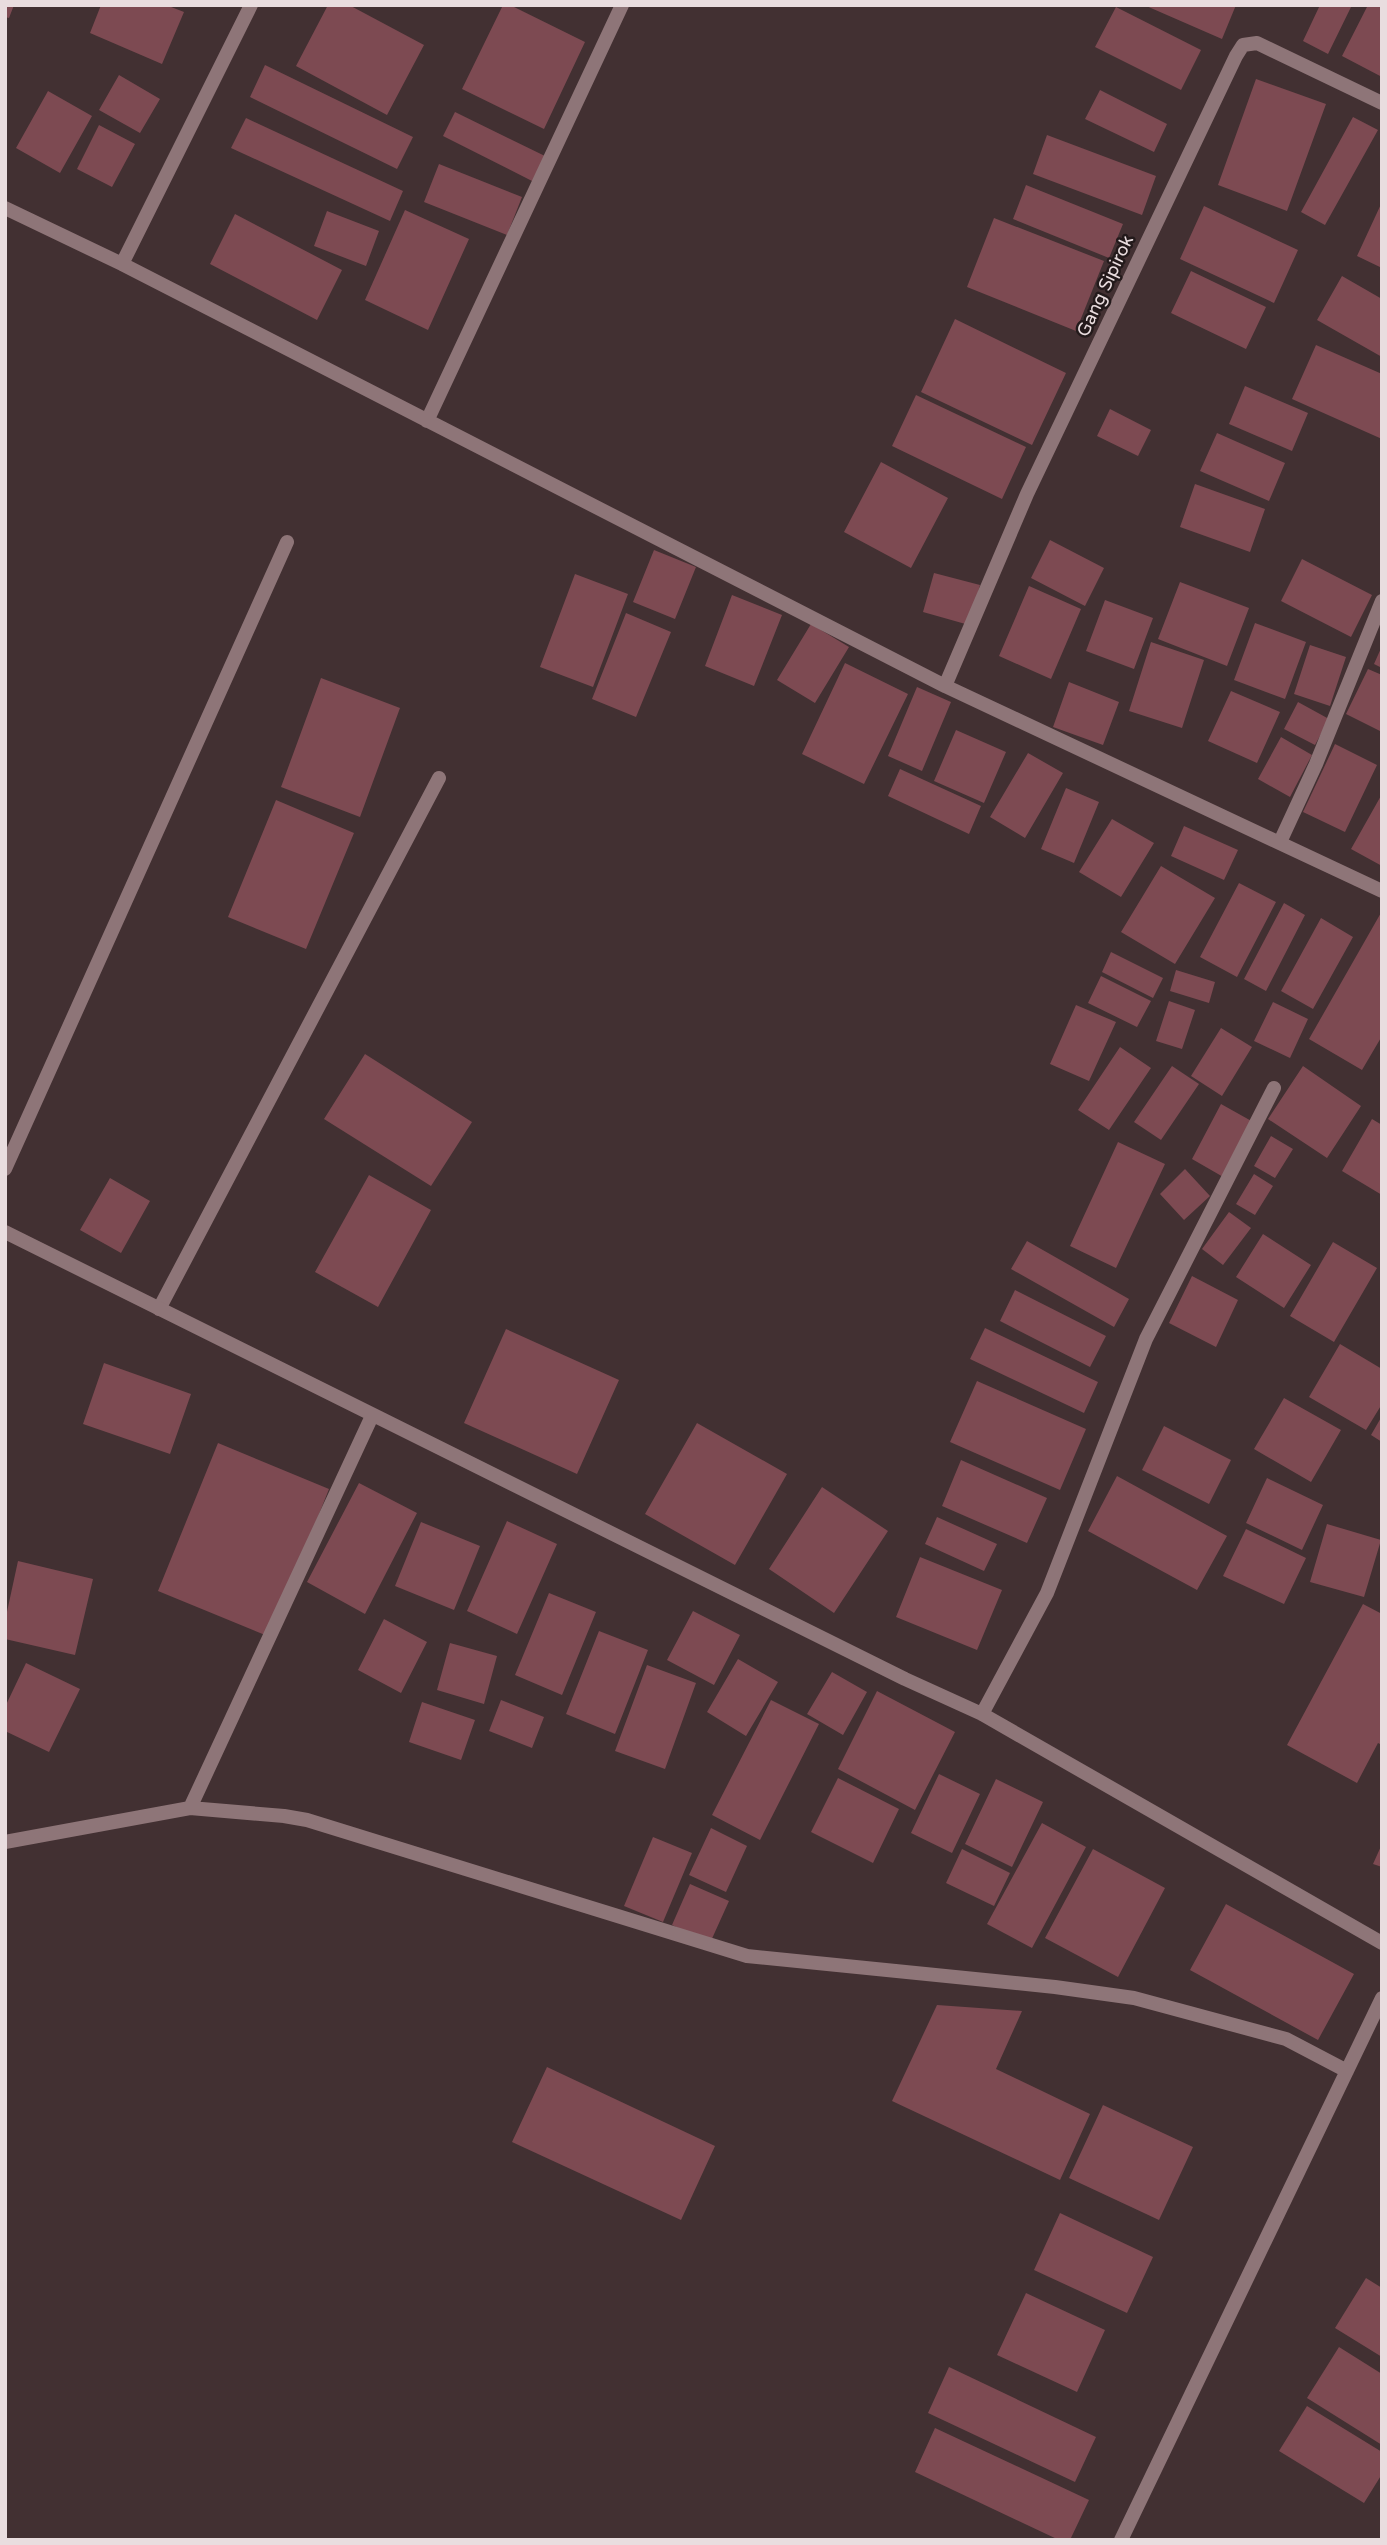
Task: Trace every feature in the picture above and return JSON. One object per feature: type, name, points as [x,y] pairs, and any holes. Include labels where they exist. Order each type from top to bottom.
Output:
[{"type":"street","points":[[122,264],[251,5]]},
{"type":"street","points":[[427,421],[622,5]]},
{"type":"street","name":"Gang Sipirok","points":[[945,686],[1027,494],[1243,45],[1257,43],[1382,103]]},
{"type":"street","points":[[5,208],[122,264],[945,686],[1382,891]]},
{"type":"street","points":[[5,1169],[287,542]]},
{"type":"street","points":[[1280,842],[1382,601]]},
{"type":"street","points":[[159,1309],[439,778]]},
{"type":"street","points":[[982,1714],[1047,1593],[1146,1339],[1274,1088]]},
{"type":"street","points":[[5,1232],[905,1679],[982,1714],[1382,1943]]},
{"type":"street","points":[[190,1808],[372,1416]]},
{"type":"street","points":[[5,1842],[190,1808],[284,1816],[307,1820],[747,1956],[1055,1987],[1134,1998],[1286,2039],[1347,2071]]},
{"type":"street","points":[[1121,2540],[1382,1998]]},
{"type":"building","points":[[5,5],[14,5],[9,18],[5,17]]},
{"type":"building","points":[[101,5],[166,5],[184,12],[162,64],[90,33]]},
{"type":"building","points":[[328,5],[349,5],[424,45],[387,115],[296,66]]},
{"type":"building","points":[[503,5],[510,5],[585,42],[544,129],[462,89]]},
{"type":"building","points":[[1144,5],[1236,5],[1222,39]]},
{"type":"building","points":[[1320,5],[1352,5],[1328,54],[1303,41]]},
{"type":"building","points":[[1368,5],[1382,5],[1382,77],[1342,56]]},
{"type":"building","points":[[1116,7],[1201,50],[1181,90],[1095,47]]},
{"type":"building","points":[[265,65],[413,137],[397,169],[250,97]]},
{"type":"building","points":[[119,75],[160,99],[140,133],[99,110]]},
{"type":"building","points":[[1256,79],[1326,104],[1287,211],[1218,185]]},
{"type":"building","points":[[1100,90],[1167,124],[1154,152],[1085,119]]},
{"type":"building","points":[[48,91],[92,116],[60,173],[16,148]]},
{"type":"building","points":[[455,112],[547,157],[534,182],[443,136]]},
{"type":"building","points":[[1353,117],[1378,130],[1325,225],[1301,212]]},
{"type":"building","points":[[246,118],[403,191],[390,221],[231,148]]},
{"type":"building","points":[[99,125],[135,144],[112,187],[77,169]]},
{"type":"building","points":[[1047,135],[1156,176],[1142,215],[1033,174]]},
{"type":"building","points":[[439,164],[522,197],[507,235],[424,202]]},
{"type":"building","points":[[1026,185],[1123,224],[1109,258],[1013,219]]},
{"type":"building","points":[[1382,202],[1382,268],[1357,256]]},
{"type":"building","points":[[1204,206],[1298,250],[1274,303],[1180,259]]},
{"type":"building","points":[[405,210],[469,239],[428,330],[365,300]]},
{"type":"building","points":[[327,211],[379,231],[366,266],[314,246]]},
{"type":"building","points":[[235,214],[342,270],[317,320],[210,264]]},
{"type":"building","points":[[994,218],[1104,261],[1076,331],[967,287]]},
{"type":"building","points":[[1191,271],[1266,307],[1246,349],[1171,313]]},
{"type":"building","points":[[1342,276],[1382,299],[1382,357],[1317,320]]},
{"type":"building","points":[[955,319],[1066,373],[1032,445],[921,392]]},
{"type":"building","points":[[1316,345],[1382,374],[1382,439],[1292,399]]},
{"type":"building","points":[[1245,386],[1308,413],[1292,451],[1229,424]]},
{"type":"building","points":[[916,395],[1026,447],[1002,499],[892,446]]},
{"type":"building","points":[[1110,409],[1151,430],[1138,456],[1097,436]]},
{"type":"building","points":[[1217,433],[1285,463],[1269,501],[1200,471]]},
{"type":"building","points":[[881,462],[948,498],[911,568],[844,532]]},
{"type":"building","points":[[1195,484],[1265,509],[1250,552],[1180,527]]},
{"type":"building","points":[[1050,540],[1104,568],[1085,606],[1031,578]]},
{"type":"building","points":[[654,550],[696,567],[675,619],[633,602]]},
{"type":"building","points":[[1302,559],[1372,595],[1351,637],[1281,601]]},
{"type":"building","points":[[934,573],[980,585],[969,625],[923,612]]},
{"type":"building","points":[[575,574],[628,594],[593,687],[540,667]]},
{"type":"building","points":[[1180,582],[1249,608],[1227,666],[1158,639]]},
{"type":"building","points":[[1029,586],[1081,609],[1051,679],[999,656]]},
{"type":"building","points":[[732,595],[782,615],[754,686],[705,666]]},
{"type":"building","points":[[1105,600],[1153,618],[1134,669],[1086,651]]},
{"type":"building","points":[[626,613],[671,632],[636,717],[592,699]]},
{"type":"building","points":[[1255,623],[1306,642],[1285,699],[1234,680]]},
{"type":"building","points":[[811,624],[849,647],[815,703],[777,680]]},
{"type":"building","points":[[1151,642],[1204,660],[1182,728],[1129,711]]},
{"type":"building","points":[[1310,645],[1346,657],[1330,706],[1294,694]]},
{"type":"building","points":[[1382,646],[1382,668],[1374,664]]},
{"type":"building","points":[[845,663],[908,694],[864,784],[802,754]]},
{"type":"building","points":[[1368,669],[1382,675],[1382,732],[1346,714]]},
{"type":"building","points":[[321,678],[400,708],[360,817],[281,787]]},
{"type":"building","points":[[1069,682],[1119,702],[1103,745],[1053,727]]},
{"type":"building","points":[[917,687],[951,702],[922,771],[888,756]]},
{"type":"building","points":[[1231,691],[1280,712],[1257,763],[1208,741]]},
{"type":"building","points":[[1298,702],[1329,719],[1315,745],[1284,729]]},
{"type":"building","points":[[956,730],[1006,752],[984,803],[934,781]]},
{"type":"building","points":[[1281,737],[1312,755],[1290,797],[1258,779]]},
{"type":"building","points":[[1335,744],[1377,765],[1345,832],[1303,812]]},
{"type":"building","points":[[1028,753],[1063,773],[1025,838],[990,817]]},
{"type":"building","points":[[900,769],[981,806],[969,834],[888,796]]},
{"type":"building","points":[[1066,788],[1099,802],[1074,863],[1041,849]]},
{"type":"building","points":[[1382,794],[1382,866],[1351,849]]},
{"type":"building","points":[[276,800],[354,833],[306,949],[228,917]]},
{"type":"building","points":[[1112,819],[1154,843],[1121,897],[1079,872]]},
{"type":"building","points":[[1184,826],[1238,850],[1224,880],[1171,856]]},
{"type":"building","points":[[1161,866],[1215,898],[1175,964],[1121,932]]},
{"type":"building","points":[[1239,883],[1276,902],[1237,977],[1200,957]]},
{"type":"building","points":[[1284,903],[1305,915],[1266,991],[1244,979]]},
{"type":"building","points":[[1382,911],[1382,1036],[1362,1070],[1309,1039]]},
{"type":"building","points":[[1321,918],[1353,937],[1313,1009],[1281,991]]},
{"type":"building","points":[[1111,952],[1163,978],[1153,998],[1102,972]]},
{"type":"building","points":[[1176,970],[1215,982],[1209,1003],[1170,991]]},
{"type":"building","points":[[1101,976],[1151,1001],[1137,1027],[1088,1003]]},
{"type":"building","points":[[1169,1001],[1195,1010],[1182,1049],[1156,1041]]},
{"type":"building","points":[[1273,1002],[1308,1019],[1290,1058],[1254,1041]]},
{"type":"building","points":[[1076,1005],[1116,1022],[1089,1081],[1050,1064]]},
{"type":"building","points":[[1221,1028],[1252,1047],[1222,1096],[1191,1076]]},
{"type":"building","points":[[1120,1047],[1151,1068],[1109,1130],[1078,1110]]},
{"type":"building","points":[[365,1054],[472,1122],[431,1186],[324,1119]]},
{"type":"building","points":[[1172,1066],[1199,1084],[1161,1140],[1134,1122]]},
{"type":"building","points":[[1303,1066],[1361,1106],[1327,1158],[1268,1119]]},
{"type":"building","points":[[1221,1104],[1255,1123],[1225,1178],[1192,1159]]},
{"type":"building","points":[[1372,1119],[1382,1125],[1382,1195],[1342,1171]]},
{"type":"building","points":[[1271,1136],[1293,1149],[1275,1178],[1254,1166]]},
{"type":"building","points":[[1118,1142],[1165,1164],[1116,1268],[1070,1246]]},
{"type":"building","points":[[1185,1169],[1210,1196],[1184,1220],[1160,1194]]},
{"type":"building","points":[[1254,1174],[1273,1186],[1255,1215],[1236,1204]]},
{"type":"building","points":[[369,1175],[431,1210],[378,1307],[315,1272]]},
{"type":"building","points":[[110,1178],[150,1201],[121,1253],[80,1230]]},
{"type":"building","points":[[1229,1212],[1251,1228],[1223,1265],[1202,1249]]},
{"type":"building","points":[[1263,1234],[1311,1265],[1284,1308],[1236,1277]]},
{"type":"building","points":[[1027,1241],[1129,1299],[1114,1327],[1011,1269]]},
{"type":"building","points":[[1333,1242],[1377,1268],[1334,1342],[1290,1316]]},
{"type":"building","points":[[1192,1276],[1238,1300],[1216,1347],[1169,1323]]},
{"type":"building","points":[[1015,1290],[1106,1336],[1090,1367],[1000,1321]]},
{"type":"building","points":[[985,1328],[1098,1382],[1084,1413],[970,1359]]},
{"type":"building","points":[[506,1329],[619,1380],[577,1474],[464,1423]]},
{"type":"building","points":[[1340,1344],[1382,1369],[1382,1404],[1366,1430],[1309,1397]]},
{"type":"building","points":[[104,1363],[191,1394],[170,1454],[83,1424]]},
{"type":"building","points":[[977,1381],[1086,1429],[1060,1490],[950,1442]]},
{"type":"building","points":[[1284,1398],[1341,1430],[1311,1482],[1254,1449]]},
{"type":"building","points":[[1382,1416],[1382,1442],[1371,1435]]},
{"type":"building","points":[[697,1423],[787,1474],[735,1565],[645,1514]]},
{"type":"building","points":[[1164,1426],[1231,1460],[1209,1504],[1142,1470]]},
{"type":"building","points":[[218,1443],[329,1489],[270,1637],[158,1591]]},
{"type":"building","points":[[961,1460],[1047,1498],[1027,1543],[942,1506]]},
{"type":"building","points":[[1117,1476],[1227,1536],[1197,1590],[1088,1531]]},
{"type":"building","points":[[1267,1478],[1323,1505],[1302,1550],[1246,1523]]},
{"type":"building","points":[[359,1483],[417,1513],[365,1614],[307,1582]]},
{"type":"building","points":[[822,1487],[888,1531],[834,1613],[769,1569]]},
{"type":"building","points":[[937,1517],[997,1544],[984,1571],[925,1544]]},
{"type":"building","points":[[507,1521],[557,1544],[517,1634],[467,1611]]},
{"type":"building","points":[[421,1522],[480,1546],[454,1610],[395,1586]]},
{"type":"building","points":[[1327,1524],[1381,1540],[1364,1597],[1310,1582]]},
{"type":"building","points":[[1246,1529],[1306,1558],[1284,1604],[1223,1576]]},
{"type":"building","points":[[920,1557],[1002,1590],[977,1650],[896,1617]]},
{"type":"building","points":[[18,1561],[93,1579],[75,1655],[5,1639],[5,1621]]},
{"type":"building","points":[[549,1593],[596,1612],[562,1695],[515,1675]]},
{"type":"building","points":[[1363,1604],[1382,1614],[1382,1745],[1378,1743],[1357,1783],[1287,1745]]},
{"type":"building","points":[[693,1611],[740,1635],[714,1685],[667,1660]]},
{"type":"building","points":[[384,1619],[427,1642],[401,1693],[358,1670]]},
{"type":"building","points":[[599,1631],[648,1650],[615,1734],[566,1714]]},
{"type":"building","points":[[450,1643],[497,1656],[484,1704],[437,1690]]},
{"type":"building","points":[[738,1659],[778,1682],[746,1736],[707,1712]]},
{"type":"building","points":[[26,1663],[80,1689],[49,1752],[5,1731],[5,1707]]},
{"type":"building","points":[[647,1665],[696,1683],[665,1769],[615,1751]]},
{"type":"building","points":[[832,1672],[867,1692],[843,1735],[807,1714]]},
{"type":"building","points":[[877,1691],[955,1732],[915,1810],[838,1769]]},
{"type":"building","points":[[501,1700],[544,1717],[532,1748],[489,1731]]},
{"type":"building","points":[[771,1700],[819,1724],[760,1840],[712,1815]]},
{"type":"building","points":[[422,1702],[475,1720],[461,1760],[409,1742]]},
{"type":"building","points":[[939,1774],[980,1794],[952,1853],[911,1833]]},
{"type":"building","points":[[838,1778],[899,1809],[873,1863],[811,1832]]},
{"type":"building","points":[[996,1779],[1043,1802],[1012,1867],[965,1844]]},
{"type":"building","points":[[1042,1823],[1086,1847],[1032,1948],[987,1924]]},
{"type":"building","points":[[711,1828],[747,1846],[726,1892],[689,1875]]},
{"type":"building","points":[[653,1837],[692,1853],[663,1922],[624,1906]]},
{"type":"building","points":[[1382,1844],[1382,1867],[1373,1864]]},
{"type":"building","points":[[962,1849],[1010,1873],[994,1906],[946,1883]]},
{"type":"building","points":[[1093,1849],[1165,1888],[1118,1977],[1045,1938]]},
{"type":"building","points":[[690,1884],[729,1901],[710,1943],[672,1925]]},
{"type":"building","points":[[1226,1904],[1354,1974],[1318,2040],[1190,1970]]},
{"type":"building","points":[[937,2005],[1022,2011],[996,2069],[1090,2114],[1060,2180],[892,2101]]},
{"type":"building","points":[[547,2067],[715,2146],[681,2220],[512,2142]]},
{"type":"building","points":[[1103,2105],[1193,2147],[1159,2220],[1069,2178]]},
{"type":"building","points":[[1060,2213],[1153,2257],[1127,2313],[1034,2270]]},
{"type":"building","points":[[1366,2278],[1382,2288],[1382,2357],[1335,2328]]},
{"type":"building","points":[[1026,2293],[1105,2330],[1077,2392],[997,2355]]},
{"type":"building","points":[[1339,2347],[1382,2374],[1382,2445],[1307,2398]]},
{"type":"building","points":[[949,2367],[1096,2437],[1075,2482],[928,2413]]},
{"type":"building","points":[[1307,2406],[1382,2452],[1382,2474],[1364,2503],[1279,2451]]},
{"type":"building","points":[[935,2428],[1089,2500],[1070,2540],[1059,2540],[915,2472]]}]
